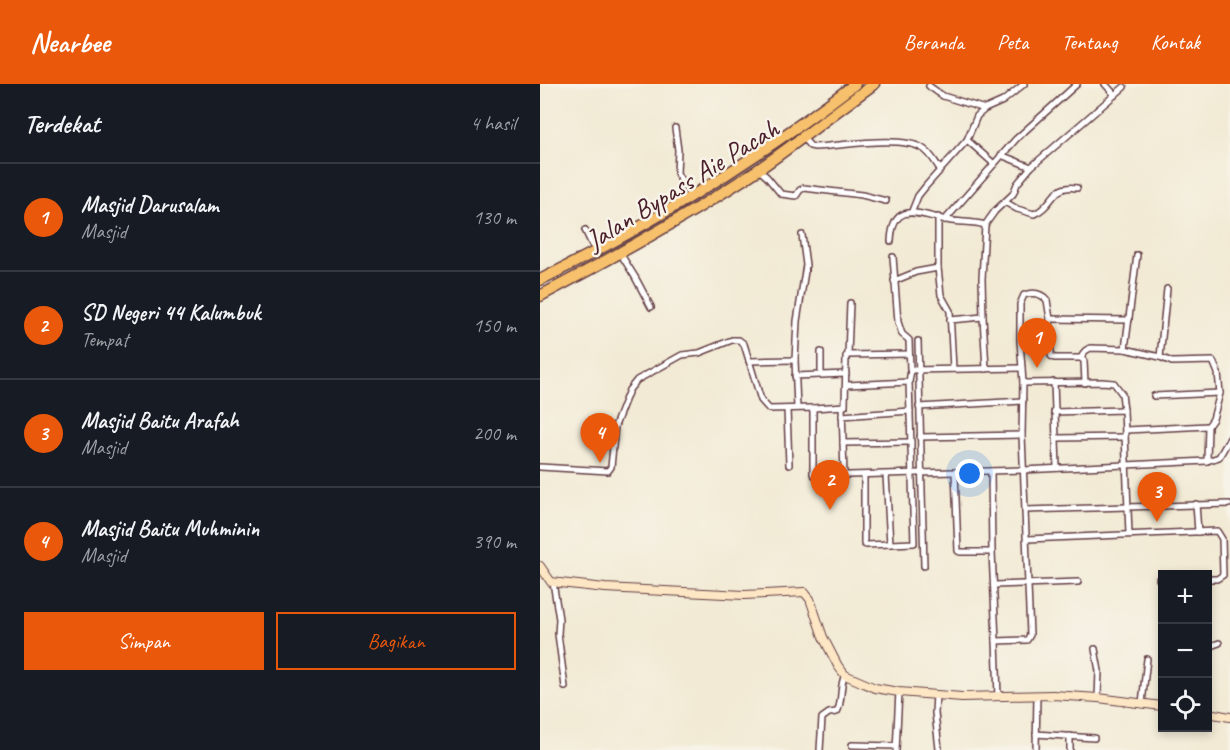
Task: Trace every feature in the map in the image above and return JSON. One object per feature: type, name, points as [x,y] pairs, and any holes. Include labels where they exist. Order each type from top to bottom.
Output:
[{"type":"highway","points":[[540,280],[596,252],[690,196],[855,84]]},
{"type":"highway","name":"Jalan Bypass Aie Pacah","points":[[540,296],[620,253],[758,169],[874,84]]},
{"type":"highway","points":[[746,160],[758,169]]},
{"type":"street","points":[[912,211],[918,196],[967,140],[977,116],[1003,101],[1024,84]]},
{"type":"street","points":[[945,220],[993,163],[1022,133],[1077,84]]},
{"type":"street","points":[[1105,84],[1115,95]]},
{"type":"street","points":[[929,86],[943,96],[985,110]]},
{"type":"street","points":[[986,369],[981,279],[985,225],[1013,194],[1017,184],[1030,167],[1124,87]]},
{"type":"street","points":[[675,128],[678,150],[677,173],[690,196]]},
{"type":"street","points":[[803,138],[810,146],[815,147],[895,142],[914,144],[927,150],[940,169]]},
{"type":"street","points":[[967,140],[993,163]]},
{"type":"street","points":[[1001,155],[1030,167]]},
{"type":"street","points":[[758,169],[781,194],[796,196],[804,188],[862,195],[886,201]]},
{"type":"street","points":[[1005,202],[1017,209],[1034,214],[1040,211],[1061,189],[1077,188]]},
{"type":"street","points":[[891,241],[897,219],[912,211],[945,220],[985,225]]},
{"type":"street","points":[[938,217],[940,295],[949,308],[953,369]]},
{"type":"street","points":[[585,230],[596,252]]},
{"type":"street","points":[[797,408],[795,360],[797,321],[806,265],[802,236]]},
{"type":"street","points":[[620,253],[651,307]]},
{"type":"street","points":[[1125,349],[1137,255]]},
{"type":"street","points":[[864,476],[864,544],[914,543],[909,340],[902,334],[898,322],[892,257]]},
{"type":"street","points":[[894,281],[916,272],[938,268]]},
{"type":"street","points":[[1160,357],[1167,289]]},
{"type":"street","points":[[996,641],[1029,638],[1020,340],[1020,300],[1024,295],[1030,293],[1045,297],[1049,304],[1051,356],[1082,358]]},
{"type":"street","points":[[540,467],[608,471],[611,467],[615,426],[630,390],[637,380],[682,355],[699,353],[724,342],[739,340],[744,344],[765,406],[769,409],[846,405],[846,356],[848,355],[850,303]]},
{"type":"street","points":[[950,320],[983,317]]},
{"type":"street","points":[[1050,319],[1129,320]]},
{"type":"street","points":[[918,341],[924,566]]},
{"type":"street","points":[[1085,383],[1082,358],[1085,351],[1090,348],[1125,349],[1172,362],[1213,361],[1218,373],[1220,393],[1213,419],[1208,426],[1207,461]]},
{"type":"street","points":[[821,352],[821,375]]},
{"type":"street","points":[[848,355],[909,354]]},
{"type":"street","points":[[749,361],[795,360]]},
{"type":"street","points":[[910,370],[1022,368]]},
{"type":"street","points":[[795,376],[846,374]]},
{"type":"street","points":[[847,384],[909,382]]},
{"type":"street","points":[[1054,382],[1057,468]]},
{"type":"street","points":[[1023,383],[1114,383],[1122,394],[1126,430],[1129,534]]},
{"type":"street","points":[[1154,396],[1220,393]]},
{"type":"street","points":[[919,407],[1023,401]]},
{"type":"street","points":[[842,406],[844,476]]},
{"type":"street","points":[[813,408],[813,475],[864,476],[1207,461],[1219,457],[1230,438]]},
{"type":"street","points":[[787,409],[789,465]]},
{"type":"street","points":[[1054,412],[1124,410]]},
{"type":"street","points":[[843,416],[910,411]]},
{"type":"street","points":[[1126,430],[1208,426]]},
{"type":"street","points":[[921,437],[1022,435]]},
{"type":"street","points":[[1057,438],[1125,437]]},
{"type":"street","points":[[843,444],[911,442]]},
{"type":"street","points":[[991,471],[998,697]]},
{"type":"street","points":[[955,472],[958,551],[992,552]]},
{"type":"street","points":[[886,475],[890,544]]},
{"type":"street","points":[[1196,504],[1198,532]]},
{"type":"street","points":[[1025,510],[1229,504]]},
{"type":"street","points":[[1027,539],[1216,531],[1222,539],[1223,575],[1212,579]]},
{"type":"street","points":[[540,566],[548,579],[553,582],[605,588],[744,595],[804,592],[810,599],[827,647],[845,675],[874,688],[962,697],[1037,695],[1098,698],[1158,705]]},
{"type":"street","points":[[553,582],[565,687]]},
{"type":"street","points":[[994,585],[1078,582]]},
{"type":"street","points":[[1212,646],[1219,643]]},
{"type":"street","points":[[1095,649],[1100,671],[1098,698]]},
{"type":"street","points":[[1142,703],[1147,659]]},
{"type":"street","points":[[820,750],[822,718],[829,713],[837,712],[840,708],[845,675]]},
{"type":"street","points":[[852,745],[896,748],[899,692]]},
{"type":"street","points":[[936,694],[935,713],[939,749]]},
{"type":"street","points":[[1036,750],[1037,695]]},
{"type":"street","points":[[1212,714],[1230,717]]},
{"type":"street","points":[[1036,734],[1094,738]]},
{"type":"street","points":[[1070,736],[1070,750]]},
{"type":"place","name":"Masjid Darusalam","points":[[1037,368]]},
{"type":"place","name":"Masjid Baitu Muhminin","points":[[600,463]]},
{"type":"place","name":"SD Negeri 44 Kalumbuk","points":[[830,510]]},
{"type":"place","name":"Masjid Baitu Arafah","points":[[1157,522]]}]
